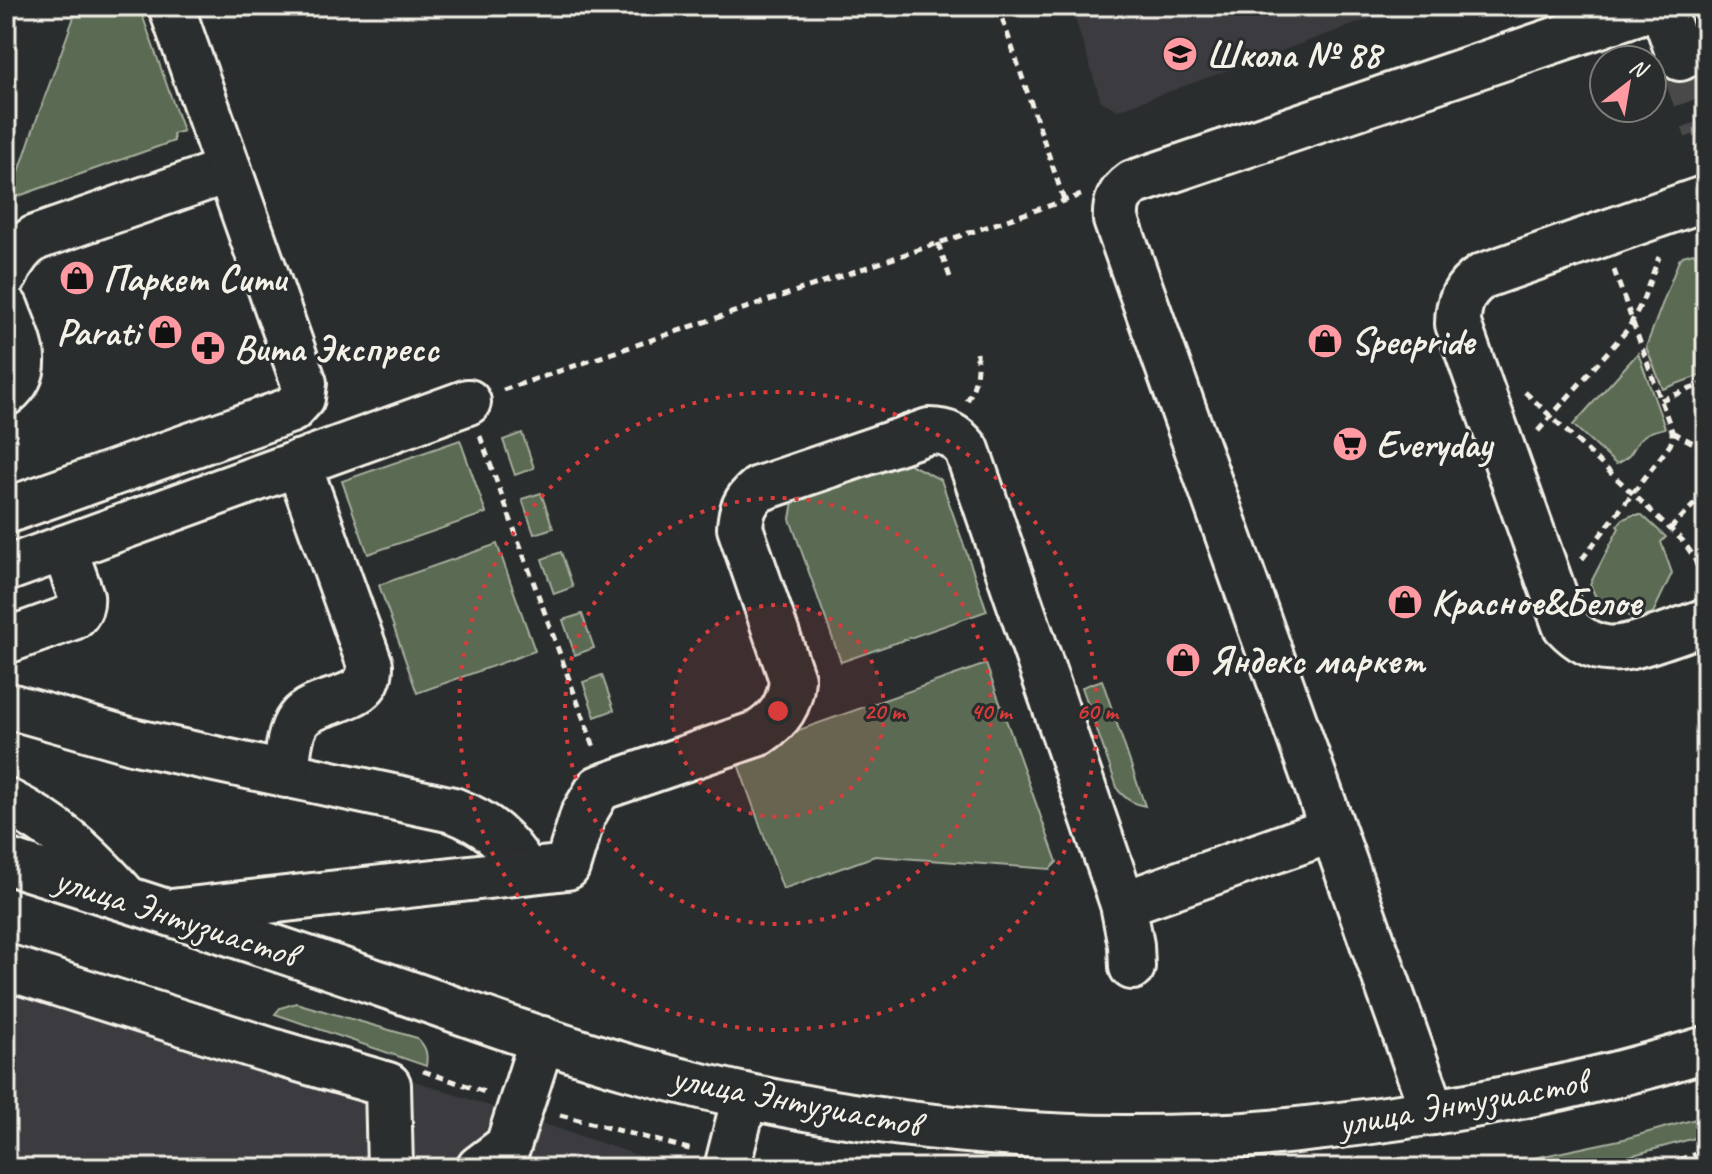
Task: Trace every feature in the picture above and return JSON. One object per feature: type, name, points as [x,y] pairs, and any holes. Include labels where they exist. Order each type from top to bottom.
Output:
[{"type":"main road","points":[[6,511],[291,410],[302,398],[304,383],[171,6]]},
{"type":"main road","points":[[1433,1112],[1116,220],[1115,208],[1119,196],[1133,183],[1659,6],[1680,58]]},
{"type":"main road","points":[[6,274],[18,252],[35,238],[229,170]]},
{"type":"main road","points":[[1692,203],[1483,276],[1463,294],[1458,307],[1458,324],[1565,625],[1587,643],[1602,649],[1619,650],[1706,621]]},
{"type":"main road","points":[[6,308],[23,365],[15,386],[6,393]]},
{"type":"main road","points":[[6,569],[468,402]]},
{"type":"main road","points":[[171,912],[567,867],[583,815],[599,788],[759,733],[773,724],[787,704],[792,679],[740,528],[741,513],[751,495],[759,489],[929,431],[950,434],[967,450],[1123,904],[1132,967]]},
{"type":"main road","points":[[286,775],[293,731],[298,720],[314,707],[357,692],[370,673],[370,665],[298,463]]},
{"type":"main road","points":[[6,641],[73,617],[78,612],[81,596],[64,548]]},
{"type":"main road","points":[[6,705],[136,742],[453,810],[486,825],[501,837],[526,871]]},
{"type":"main road","points":[[6,801],[48,825],[76,846],[126,898]]},
{"type":"main road","points":[[1123,904],[1332,830]]},
{"type":"main road","name":"улица Энтузиастов","points":[[6,861],[171,912],[631,1068],[745,1096],[897,1123],[992,1133],[1080,1137],[1256,1135],[1433,1112],[1552,1090],[1706,1049]]},
{"type":"main road","points":[[6,967],[388,1085],[390,1168]]},
{"type":"main road","points":[[497,1161],[542,1039]]},
{"type":"main road","points":[[727,1168],[745,1096]]},
{"type":"path","points":[[998,6],[1064,200]]},
{"type":"path","points":[[608,785],[468,402],[1064,200],[1095,193],[1119,196]]},
{"type":"path","points":[[1507,464],[1623,337],[1692,203]]},
{"type":"path","points":[[1554,594],[1672,440],[1672,431],[1601,234]]},
{"type":"path","points":[[938,243],[951,280]]},
{"type":"path","points":[[950,434],[972,392],[977,376],[977,353]]},
{"type":"path","points":[[1661,400],[1706,383]]},
{"type":"path","points":[[1517,384],[1691,550],[1706,592]]},
{"type":"path","points":[[1672,431],[1706,450]]},
{"type":"path","points":[[1670,529],[1706,492]]},
{"type":"path","points":[[1652,1168],[1706,1151]]},
{"type":"shaded area","name":"Школа № 88","points":[[1071,6],[1405,6],[1118,110],[1101,101]]},
{"type":"shaded area","points":[[6,945],[652,1160],[660,1168],[6,1168]]},
{"type":"green space","points":[[78,6],[139,6],[183,131],[173,134],[174,141],[10,199],[35,124]]},
{"type":"green space","points":[[1693,253],[1706,265],[1706,373],[1663,389],[1646,347],[1679,260]]},
{"type":"green space","points":[[1638,353],[1665,428],[1645,435],[1631,454],[1616,464],[1573,425]]},
{"type":"green space","points":[[522,433],[534,468],[515,475],[503,440]]},
{"type":"green space","points":[[460,440],[486,513],[368,554],[342,481]]},
{"type":"green space","points":[[898,458],[941,480],[987,611],[841,662],[790,519],[794,495]]},
{"type":"green space","points":[[541,493],[553,528],[534,534],[522,499]]},
{"type":"green space","points":[[1633,515],[1642,515],[1666,537],[1661,542],[1672,573],[1653,613],[1636,619],[1597,600],[1590,584],[1619,528],[1617,526]]},
{"type":"green space","points":[[497,544],[535,651],[417,693],[379,585]]},
{"type":"green space","points":[[561,552],[573,587],[554,594],[542,559]]},
{"type":"green space","points":[[582,614],[594,648],[575,655],[563,620]]},
{"type":"green space","points":[[986,664],[1057,862],[1050,869],[875,856],[783,889],[734,753]]},
{"type":"green space","points":[[602,675],[614,710],[595,717],[583,682]]},
{"type":"green space","points":[[1102,680],[1145,806],[1130,801],[1118,790],[1082,687]]},
{"type":"green space","points":[[296,1003],[417,1038],[426,1050],[426,1066],[275,1014],[280,1008]]},
{"type":"green space","points":[[1706,1116],[1706,1135],[1615,1160],[1573,1168],[1486,1168],[1624,1139]]},
{"type":"tunnel","points":[[1680,58],[1706,130]]},
{"type":"place","name":"Школа № 88","points":[[1180,54]]},
{"type":"place","name":"Паркет Сити","points":[[77,278]]},
{"type":"place","name":"Parati","points":[[165,332]]},
{"type":"place","name":"Specpride","points":[[1325,341]]},
{"type":"place","name":"Вита Экспресс","points":[[208,348]]},
{"type":"place","name":"Everyday","points":[[1350,444]]},
{"type":"place","name":"Красное&Белое","points":[[1405,602]]},
{"type":"place","name":"Яндекс маркет","points":[[1183,660]]}]
